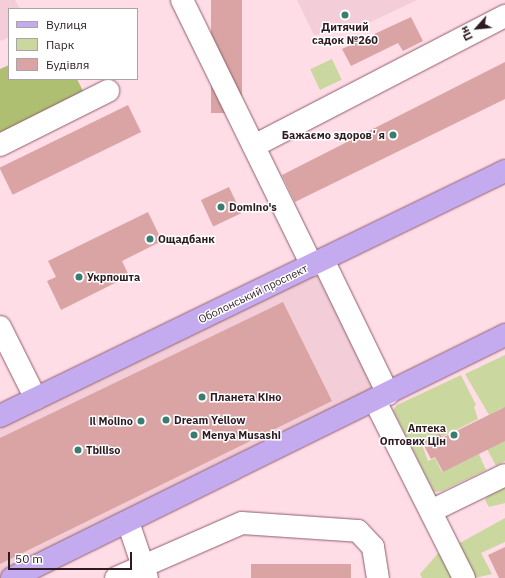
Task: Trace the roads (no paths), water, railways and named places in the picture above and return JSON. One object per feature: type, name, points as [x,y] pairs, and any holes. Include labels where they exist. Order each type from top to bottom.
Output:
[{"type":"main road","name":"Оболонський проспект","points":[[0,416],[505,170]]},
{"type":"main road","points":[[12,578],[381,398],[505,335]]},
{"type":"lane","points":[[182,0],[254,146],[317,262],[381,398],[431,511],[464,578]]},
{"type":"lane","points":[[254,146],[505,16]]},
{"type":"lane","points":[[0,146],[108,91]]},
{"type":"lane","points":[[0,327],[36,399]]},
{"type":"lane","points":[[431,511],[505,475]]},
{"type":"lane","points":[[128,522],[145,572]]},
{"type":"lane","points":[[116,578],[145,572],[242,523],[358,531],[372,546],[378,578]]},
{"type":"place","name":"Дитячий садок №260","points":[[345,15]]},
{"type":"place","name":"Бажаємо здоровʼя","points":[[393,135]]},
{"type":"place","name":"Domino's","points":[[221,207]]},
{"type":"place","name":"Ощадбанк","points":[[150,239]]},
{"type":"place","name":"Укрпошта","points":[[79,277]]},
{"type":"place","name":"Планета Кіно","points":[[202,397]]},
{"type":"place","name":"Dream Yellow","points":[[166,420]]},
{"type":"place","name":"il Molino","points":[[141,421]]},
{"type":"place","name":"Menya Musashi","points":[[194,435]]},
{"type":"place","name":"Аптека Оптових Цін","points":[[454,435]]},
{"type":"place","name":"Tbiliso","points":[[78,450]]}]
